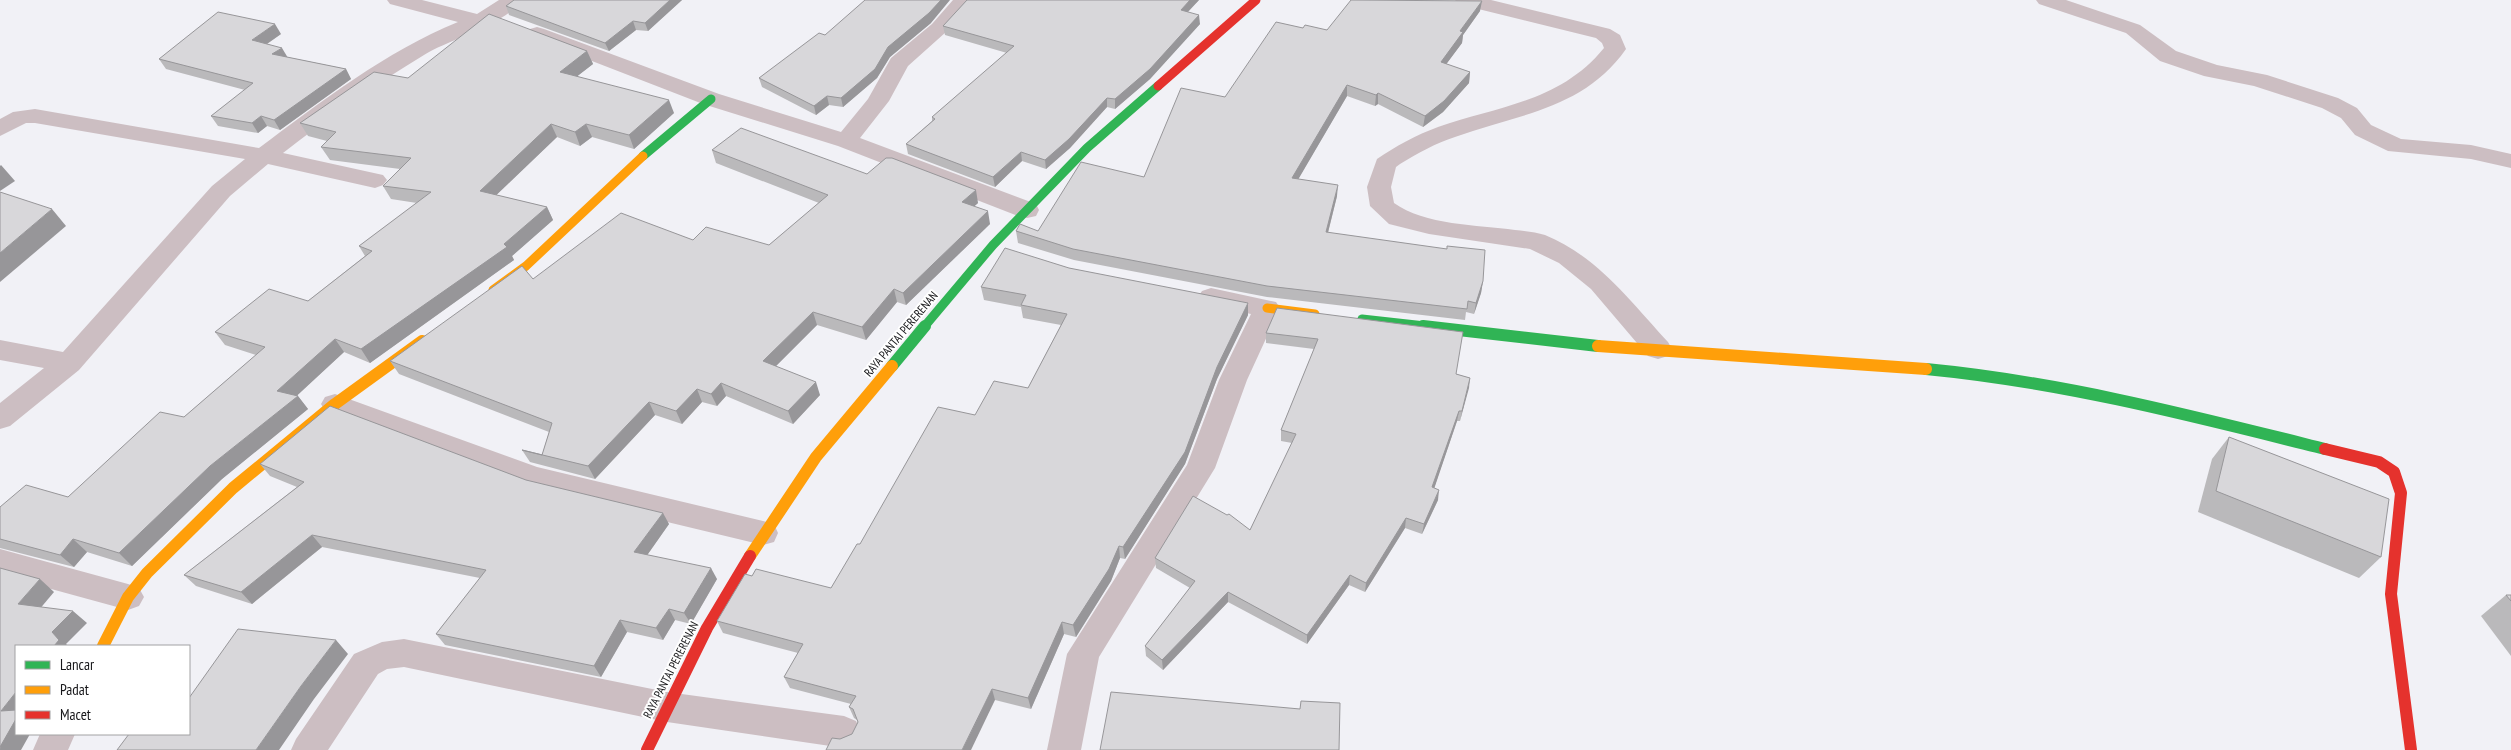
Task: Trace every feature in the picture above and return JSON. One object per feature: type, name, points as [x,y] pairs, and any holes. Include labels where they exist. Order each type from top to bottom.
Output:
[{"type":"street","points":[[398,0],[485,18],[711,99],[846,141],[1027,210]]},
{"type":"street","points":[[0,418],[69,363],[222,191],[262,156],[342,97],[407,56],[437,38],[485,18],[512,0]]},
{"type":"street","points":[[846,141],[878,101],[899,63],[939,28],[964,0]]},
{"type":"street","name":"RAYA PANTAI PERERENAN","points":[[647,750],[707,628],[763,533],[816,457],[1006,250],[1027,210],[1087,148],[1256,0]]},
{"type":"street","points":[[1465,0],[1603,33],[1612,40],[1615,48],[1607,60],[1574,88],[1525,110],[1447,132],[1407,149],[1385,164],[1379,187],[1382,206],[1398,218],[1429,226],[1536,241],[1568,257],[1600,282],[1658,349]]},
{"type":"street","points":[[2046,0],[2132,29],[2168,56],[2212,71],[2259,80],[2330,103],[2349,113],[2363,130],[2396,146],[2471,152],[2511,161]]},
{"type":"street","points":[[486,295],[526,266],[643,156],[711,99]]},
{"type":"street","points":[[0,128],[21,117],[35,116],[262,156],[375,180]]},
{"type":"street","points":[[1188,293],[1267,308],[1325,315]]},
{"type":"street","points":[[1064,750],[1083,654],[1200,468],[1233,380],[1267,308]]},
{"type":"street","points":[[1355,318],[1570,344],[1941,370],[2051,386],[2163,409],[2379,462],[2394,472],[2401,494],[2391,594],[2411,750]]},
{"type":"street","points":[[104,645],[128,597],[148,573],[233,488],[335,404],[430,335]]},
{"type":"street","points":[[0,350],[69,363]]},
{"type":"street","points":[[335,404],[534,478],[763,533]]},
{"type":"street","points":[[0,562],[128,597]]},
{"type":"street","points":[[308,750],[366,664],[391,652],[410,653],[667,707],[844,732]]},
{"type":"street","points":[[50,750],[58,735]]},
{"type":"building","points":[[514,0],[670,0],[645,23],[633,21],[605,43],[506,6]]},
{"type":"building","points":[[865,0],[941,0],[929,13],[888,47],[875,69],[841,98],[827,96],[814,106],[759,78],[819,33],[825,35]]},
{"type":"building","points":[[967,0],[1190,0],[1181,10],[1199,15],[1150,69],[1115,99],[1107,98],[1069,139],[1045,160],[1021,152],[993,177],[906,144],[935,119],[932,117],[1014,46],[943,26]]},
{"type":"building","points":[[1351,0],[1482,1],[1460,31],[1463,32],[1441,62],[1470,72],[1444,101],[1425,116],[1378,93],[1376,95],[1347,85],[1292,178],[1338,185],[1326,232],[1447,249],[1447,246],[1485,250],[1483,281],[1476,303],[1468,301],[1467,309],[1267,286],[1073,249],[1016,231],[1020,224],[1038,231],[1081,162],[1144,177],[1181,88],[1225,97],[1276,22],[1303,28],[1305,25],[1327,30]]},
{"type":"building","points":[[218,12],[275,24],[252,40],[282,48],[272,54],[346,69],[274,120],[261,116],[252,123],[211,116],[253,83],[159,59]]},
{"type":"building","points":[[489,14],[587,51],[560,72],[669,100],[629,135],[586,124],[575,132],[551,124],[480,191],[547,207],[504,244],[507,247],[361,349],[335,339],[277,391],[298,396],[210,466],[119,553],[73,539],[60,555],[0,539],[0,507],[26,485],[68,497],[160,412],[184,417],[265,347],[215,332],[269,289],[308,301],[372,251],[359,246],[431,192],[383,186],[411,158],[321,147],[336,132],[300,123],[374,72],[408,78]]},
{"type":"building","points":[[741,128],[867,174],[886,158],[892,158],[976,190],[962,202],[988,211],[903,293],[894,289],[862,327],[813,312],[763,361],[816,382],[788,411],[721,383],[711,394],[697,389],[676,411],[649,402],[588,466],[542,455],[552,423],[390,361],[522,266],[533,279],[621,213],[693,240],[706,227],[769,245],[828,195],[712,150]]},
{"type":"building","points":[[0,192],[52,209],[0,253]]},
{"type":"building","points":[[1005,248],[1069,268],[1248,303],[1217,367],[1185,452],[1123,547],[1119,546],[1109,569],[1073,625],[1062,622],[1028,698],[992,689],[962,750],[826,750],[832,738],[840,739],[852,734],[858,722],[853,709],[849,707],[856,696],[784,677],[803,644],[717,621],[745,574],[752,576],[756,569],[831,588],[857,544],[860,544],[938,407],[975,415],[994,381],[1028,388],[1067,314],[1021,305],[1026,295],[981,287]]},
{"type":"building","points":[[1277,308],[1463,332],[1456,374],[1470,378],[1462,411],[1459,411],[1432,487],[1439,490],[1424,524],[1406,518],[1366,583],[1350,575],[1307,635],[1228,592],[1162,660],[1145,646],[1195,581],[1155,558],[1193,496],[1227,515],[1229,514],[1250,530],[1296,434],[1281,430],[1318,339],[1266,333]]},
{"type":"building","points":[[330,406],[526,480],[663,513],[634,552],[711,568],[684,613],[669,609],[656,628],[620,620],[594,666],[436,634],[486,570],[312,535],[241,592],[184,575],[304,482],[260,464]]},
{"type":"building","points":[[2229,437],[2389,499],[2381,557],[2216,491]]},
{"type":"building","points":[[0,568],[40,579],[18,604],[73,611],[52,632],[59,640],[55,645],[15,645],[15,693],[1,711],[15,710],[15,721],[0,747]]},
{"type":"building","points":[[238,629],[336,640],[256,750],[117,750],[128,735],[190,735],[190,697]]},
{"type":"building","points":[[1111,692],[1300,709],[1301,701],[1340,703],[1339,750],[1100,750]]},
{"type":"traffic: fast","points":[[892,366],[993,245],[1087,148],[1158,86]]},
{"type":"traffic: fast","points":[[643,156],[711,99]]},
{"type":"traffic: fast","points":[[1362,319],[1598,346]]},
{"type":"traffic: fast","points":[[1926,369],[2027,381],[2127,400],[2325,449]]},
{"type":"traffic: slow","points":[[493,290],[526,266],[643,156]]},
{"type":"traffic: slow","points":[[1267,308],[1315,314]]},
{"type":"traffic: slow","points":[[104,645],[128,597],[147,573],[233,488],[335,404],[422,341]]},
{"type":"traffic: slow","points":[[1598,346],[1926,369]]},
{"type":"traffic: slow","points":[[750,556],[816,457],[892,366]]},
{"type":"traffic: jam","points":[[1158,86],[1256,0]]},
{"type":"traffic: jam","points":[[2325,449],[2379,462],[2394,472],[2401,493],[2391,594],[2411,750]]},
{"type":"traffic: jam","points":[[647,750],[707,628],[750,556]]}]
